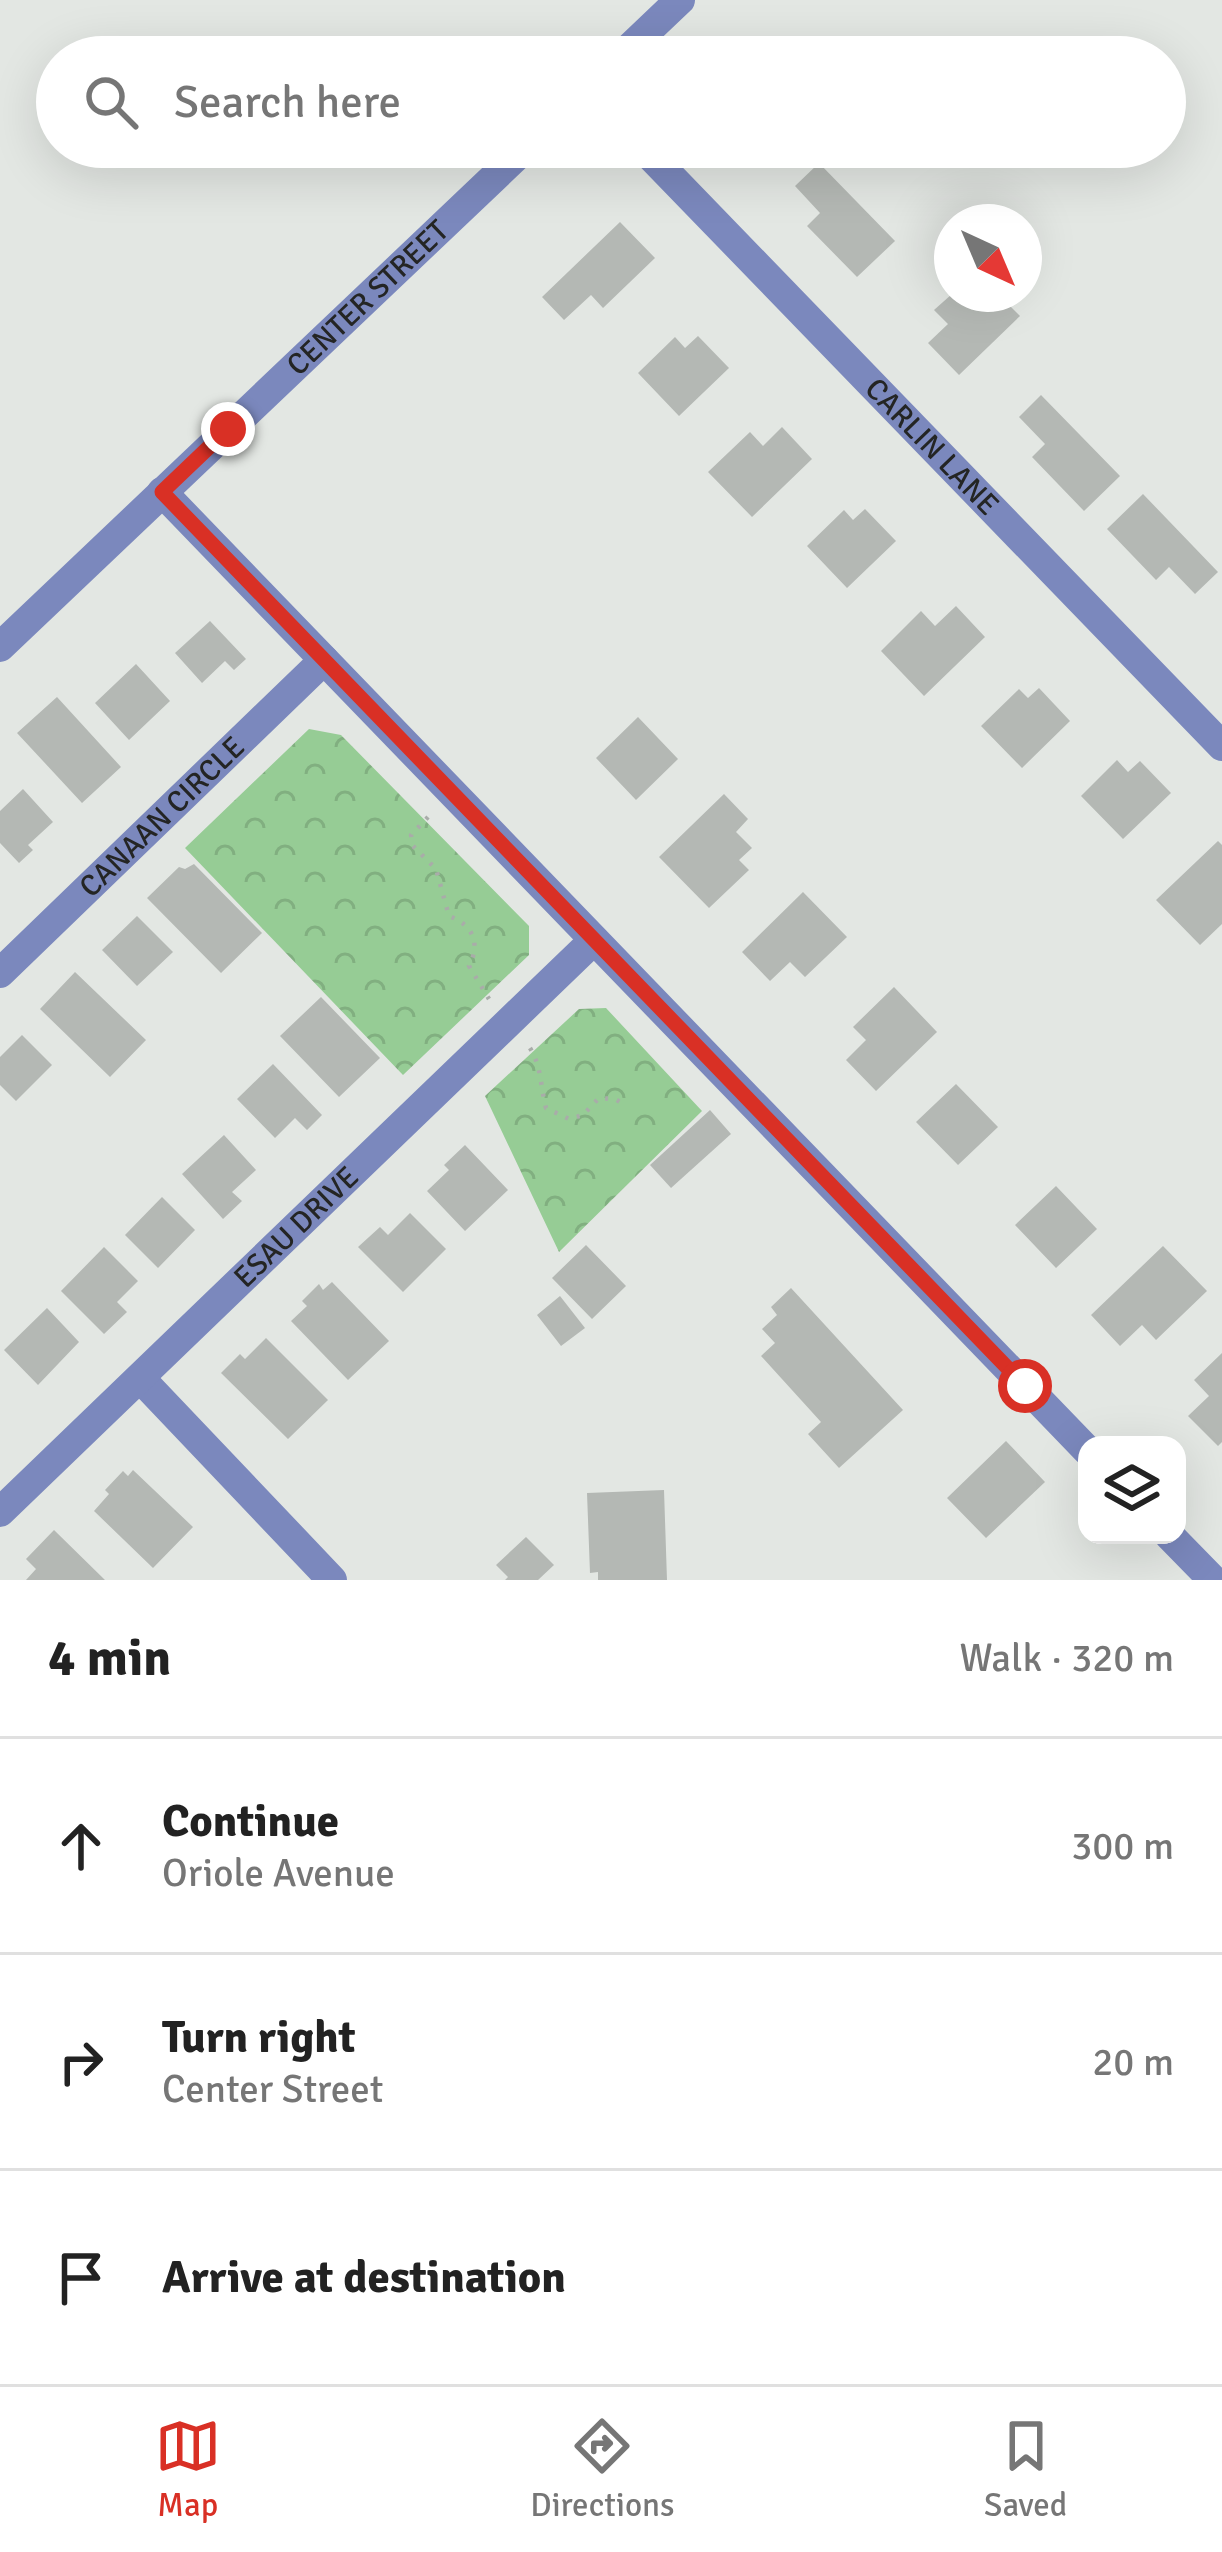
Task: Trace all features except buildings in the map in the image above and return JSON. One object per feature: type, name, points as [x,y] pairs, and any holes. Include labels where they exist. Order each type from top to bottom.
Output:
[{"type":"street","points":[[642,36],[680,0]]},
{"type":"street","name":"CENTER STREET","points":[[0,647],[504,168]]},
{"type":"street","name":"CARLIN LANE","points":[[661,168],[1222,746]]},
{"type":"street","points":[[162,492],[1078,1441]]},
{"type":"street","name":"CANAAN CIRCLE","points":[[0,973],[324,660]]},
{"type":"street","name":"ESAU DRIVE","points":[[0,1512],[594,940]]},
{"type":"street","points":[[140,1378],[332,1580]]},
{"type":"street","points":[[1178,1544],[1213,1580]]},
{"type":"path","points":[[428,817],[411,835],[413,846],[436,869],[449,916],[475,934],[476,953],[469,966],[488,998]]},
{"type":"path","points":[[530,1048],[542,1068],[540,1087],[546,1108],[569,1119],[583,1115],[599,1098],[616,1099],[627,1106]]},
{"type":"green space","points":[[309,729],[341,735],[529,926],[529,955],[403,1075],[185,848]]},
{"type":"green space","points":[[606,1008],[702,1111],[559,1252],[485,1096],[579,1009]]},
{"type":"route","points":[[228,429],[162,492],[1025,1386]]}]
